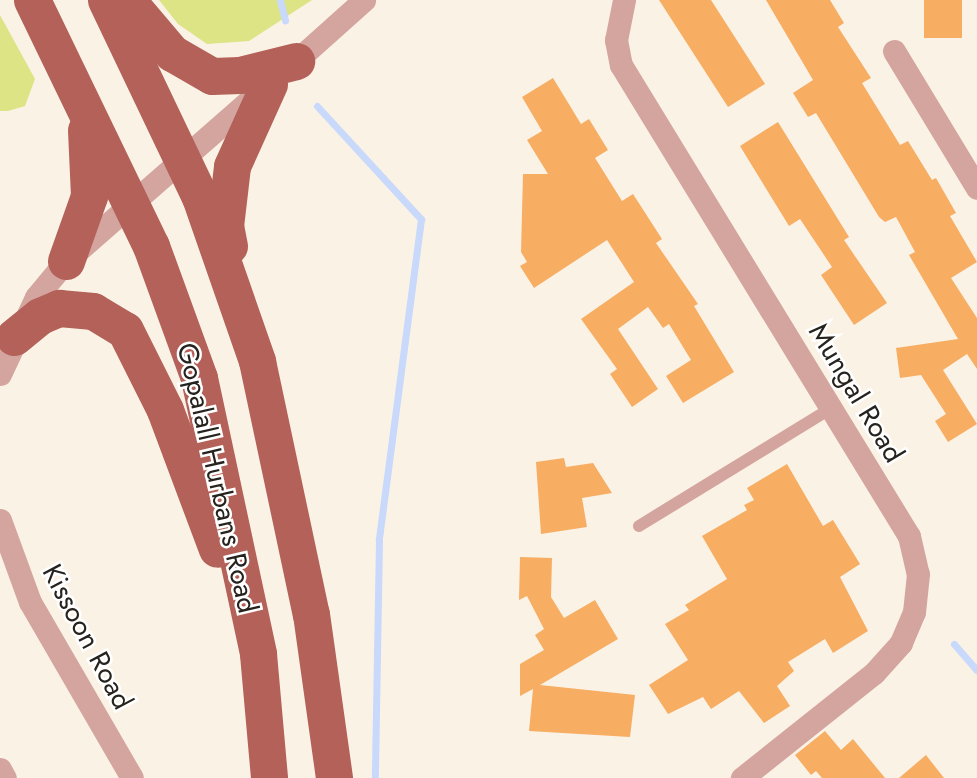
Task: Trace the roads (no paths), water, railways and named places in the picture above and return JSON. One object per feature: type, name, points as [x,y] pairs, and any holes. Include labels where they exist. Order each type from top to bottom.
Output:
[{"type":"main road","name":"Gopalall Hurbans Road","points":[[32,0],[131,204],[200,378],[258,654],[269,778]]},
{"type":"main road","points":[[106,0],[181,157],[244,318]]},
{"type":"main road","points":[[127,0],[172,53],[212,76],[240,75],[296,61]]},
{"type":"main road","points":[[269,85],[232,166],[225,226],[244,318],[296,532],[334,778]]},
{"type":"main road","points":[[66,261],[89,196],[90,157],[82,107]]},
{"type":"main road","points":[[14,337],[40,316],[59,308],[93,311],[125,330],[165,410],[258,654]]},
{"type":"street","points":[[0,374],[14,337],[36,297],[66,261],[181,157],[269,85],[364,0]]},
{"type":"street","name":"Mungal Road","points":[[624,0],[616,40],[621,65],[909,536],[918,574],[914,612],[901,643],[874,673],[742,778]]},
{"type":"street","points":[[894,51],[977,188]]},
{"type":"street","name":"Kissoon Road","points":[[0,520],[30,602],[132,778]]},
{"type":"street","points":[[0,769],[5,778]]},
{"type":"lane","points":[[639,526],[830,409]]},
{"type":"waterway","points":[[280,0],[285,20]]},
{"type":"waterway","points":[[317,106],[421,219],[379,540],[375,778]]},
{"type":"waterway","points":[[954,644],[977,670]]}]
